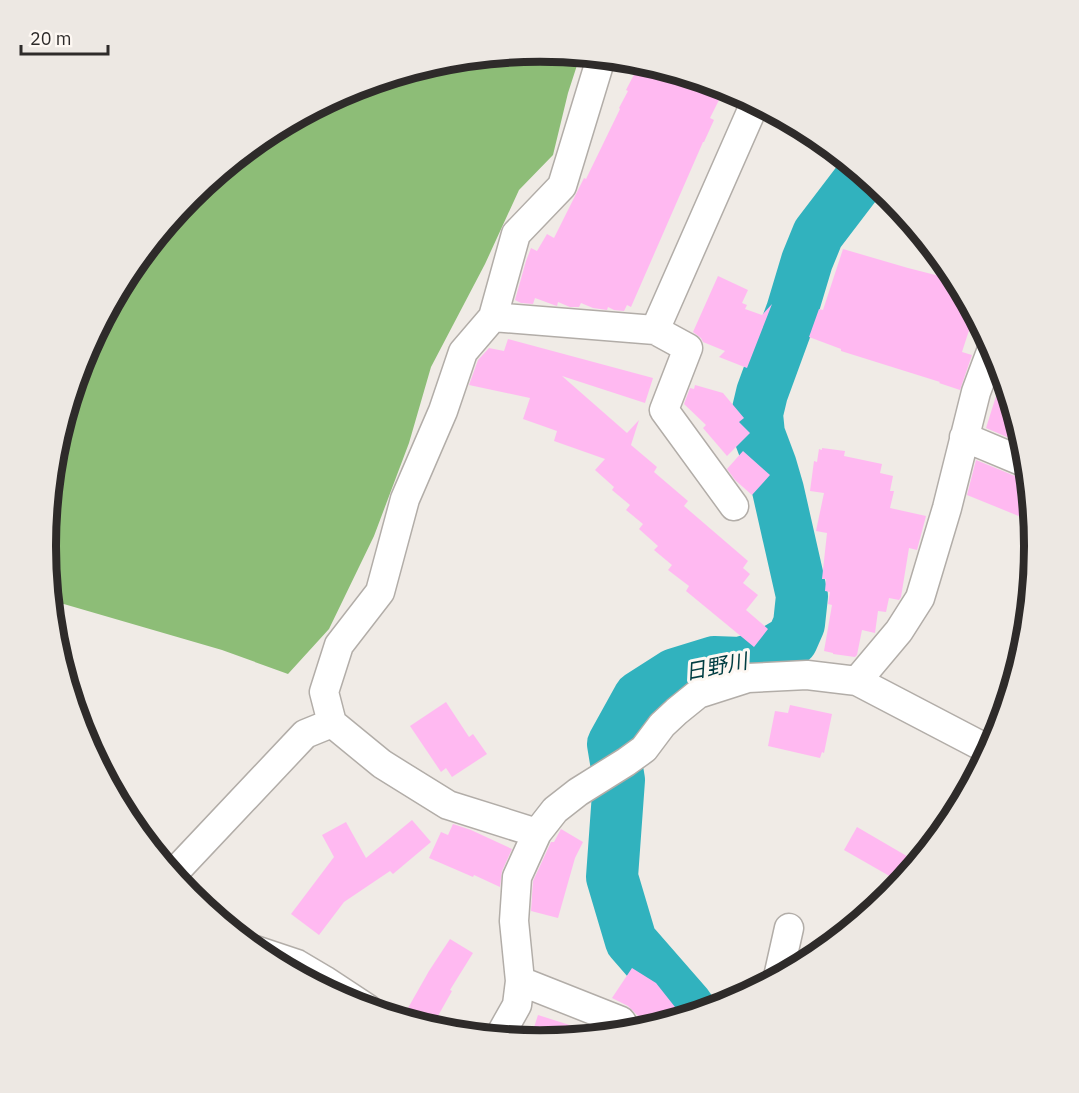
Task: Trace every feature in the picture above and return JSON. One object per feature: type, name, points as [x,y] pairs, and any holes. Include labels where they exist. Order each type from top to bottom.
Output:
[{"type":"street","points":[[537,833],[448,805],[382,764],[332,723],[324,692],[339,645],[380,592],[405,500],[443,411],[463,352],[493,317],[516,234],[562,186],[598,67]]},
{"type":"street","points":[[655,330],[751,111]]},
{"type":"street","points":[[493,317],[655,330],[688,348],[664,410],[734,506]]},
{"type":"street","points":[[857,681],[899,631],[920,598],[947,508],[976,392],[987,362]]},
{"type":"street","points":[[964,437],[1015,458]]},
{"type":"street","points":[[504,1029],[517,1005],[520,981],[514,921],[518,877],[537,833],[555,810],[578,792],[644,749],[662,725],[698,694],[748,678],[807,675],[857,681],[981,746]]},
{"type":"street","points":[[178,868],[305,734],[332,723]]},
{"type":"street","points":[[780,966],[789,928]]},
{"type":"street","points":[[291,962],[305,970]]},
{"type":"street","points":[[520,981],[622,1023]]},
{"type":"green space","points":[[540,62],[577,65],[553,155],[519,190],[485,264],[431,367],[409,443],[374,536],[329,629],[288,674],[222,650],[59,603],[56,546],[57,515],[65,452],[72,421],[92,361],[120,304],[156,252],[197,204],[220,183],[271,144],[325,112],[384,88],[445,72]]},
{"type":"building","points":[[635,72],[665,79],[720,97],[710,118],[714,120],[631,307],[627,305],[624,311],[608,307],[607,310],[581,303],[579,307],[570,307],[558,302],[557,306],[535,298],[533,304],[515,300],[531,248],[537,251],[547,234],[554,238],[584,178],[586,179],[620,109],[628,91],[626,90]]},
{"type":"building","points":[[843,249],[941,276],[971,326],[962,352],[972,355],[960,390],[841,351],[841,349],[809,337],[819,309],[823,310]]},
{"type":"building","points":[[718,276],[748,290],[742,303],[747,305],[745,309],[762,315],[772,304],[747,368],[719,357],[725,351],[703,342],[693,332]]},
{"type":"building","points":[[508,339],[653,378],[645,403],[562,376],[627,433],[639,420],[631,445],[657,467],[654,472],[688,501],[684,506],[748,561],[743,568],[750,574],[743,583],[758,595],[746,610],[768,629],[754,647],[686,591],[689,586],[668,570],[672,565],[654,550],[658,546],[639,529],[643,524],[626,510],[630,505],[612,490],[614,487],[595,470],[605,459],[554,441],[557,431],[523,419],[530,398],[469,385],[478,360],[489,348],[504,351]]},
{"type":"building","points":[[695,385],[723,393],[744,418],[739,422],[750,433],[727,456],[703,428],[706,425],[684,404],[690,388],[694,389]]},
{"type":"building","points":[[998,390],[1011,439],[986,428]]},
{"type":"building","points":[[822,448],[845,451],[844,456],[882,464],[880,473],[893,476],[890,491],[894,491],[890,508],[926,516],[917,550],[909,548],[901,597],[899,600],[889,598],[886,612],[878,611],[875,633],[862,630],[855,657],[824,651],[832,605],[828,604],[830,592],[825,591],[826,579],[822,579],[827,533],[816,531],[824,493],[810,491],[814,461],[817,462],[819,449],[822,450]]},
{"type":"building","points":[[743,451],[770,475],[752,495],[735,480],[727,469]]},
{"type":"building","points":[[976,460],[1018,477],[1022,517],[967,495]]},
{"type":"building","points":[[446,702],[469,737],[473,734],[487,754],[452,777],[446,768],[441,772],[410,726]]},
{"type":"building","points":[[790,705],[832,714],[824,753],[822,752],[820,758],[768,746],[775,711],[788,713]]},
{"type":"building","points":[[412,820],[431,842],[393,874],[390,871],[344,902],[319,935],[291,914],[334,857],[322,835],[346,822],[366,858]]},
{"type":"building","points":[[453,824],[512,849],[502,871],[500,887],[429,858],[441,832],[448,835]]},
{"type":"building","points":[[857,827],[910,858],[892,878],[844,850]]},
{"type":"building","points":[[561,829],[583,842],[575,858],[558,918],[531,911],[533,881],[551,842],[554,842]]},
{"type":"building","points":[[450,939],[473,953],[450,990],[452,991],[436,1019],[421,1016],[408,1008]]},
{"type":"building","points":[[632,968],[656,983],[675,1007],[667,1013],[643,1019],[628,1006],[612,998]]},
{"type":"building","points":[[538,1015],[580,1028],[571,1029],[533,1030]]},
{"type":"waterway","name":"日野川","points":[[688,1007],[631,941],[612,877],[619,780],[613,744],[639,697],[675,674],[714,662],[741,663],[768,654],[792,640],[799,624],[802,596],[778,490],[759,434],[757,414],[762,393],[818,234],[858,182]]}]
